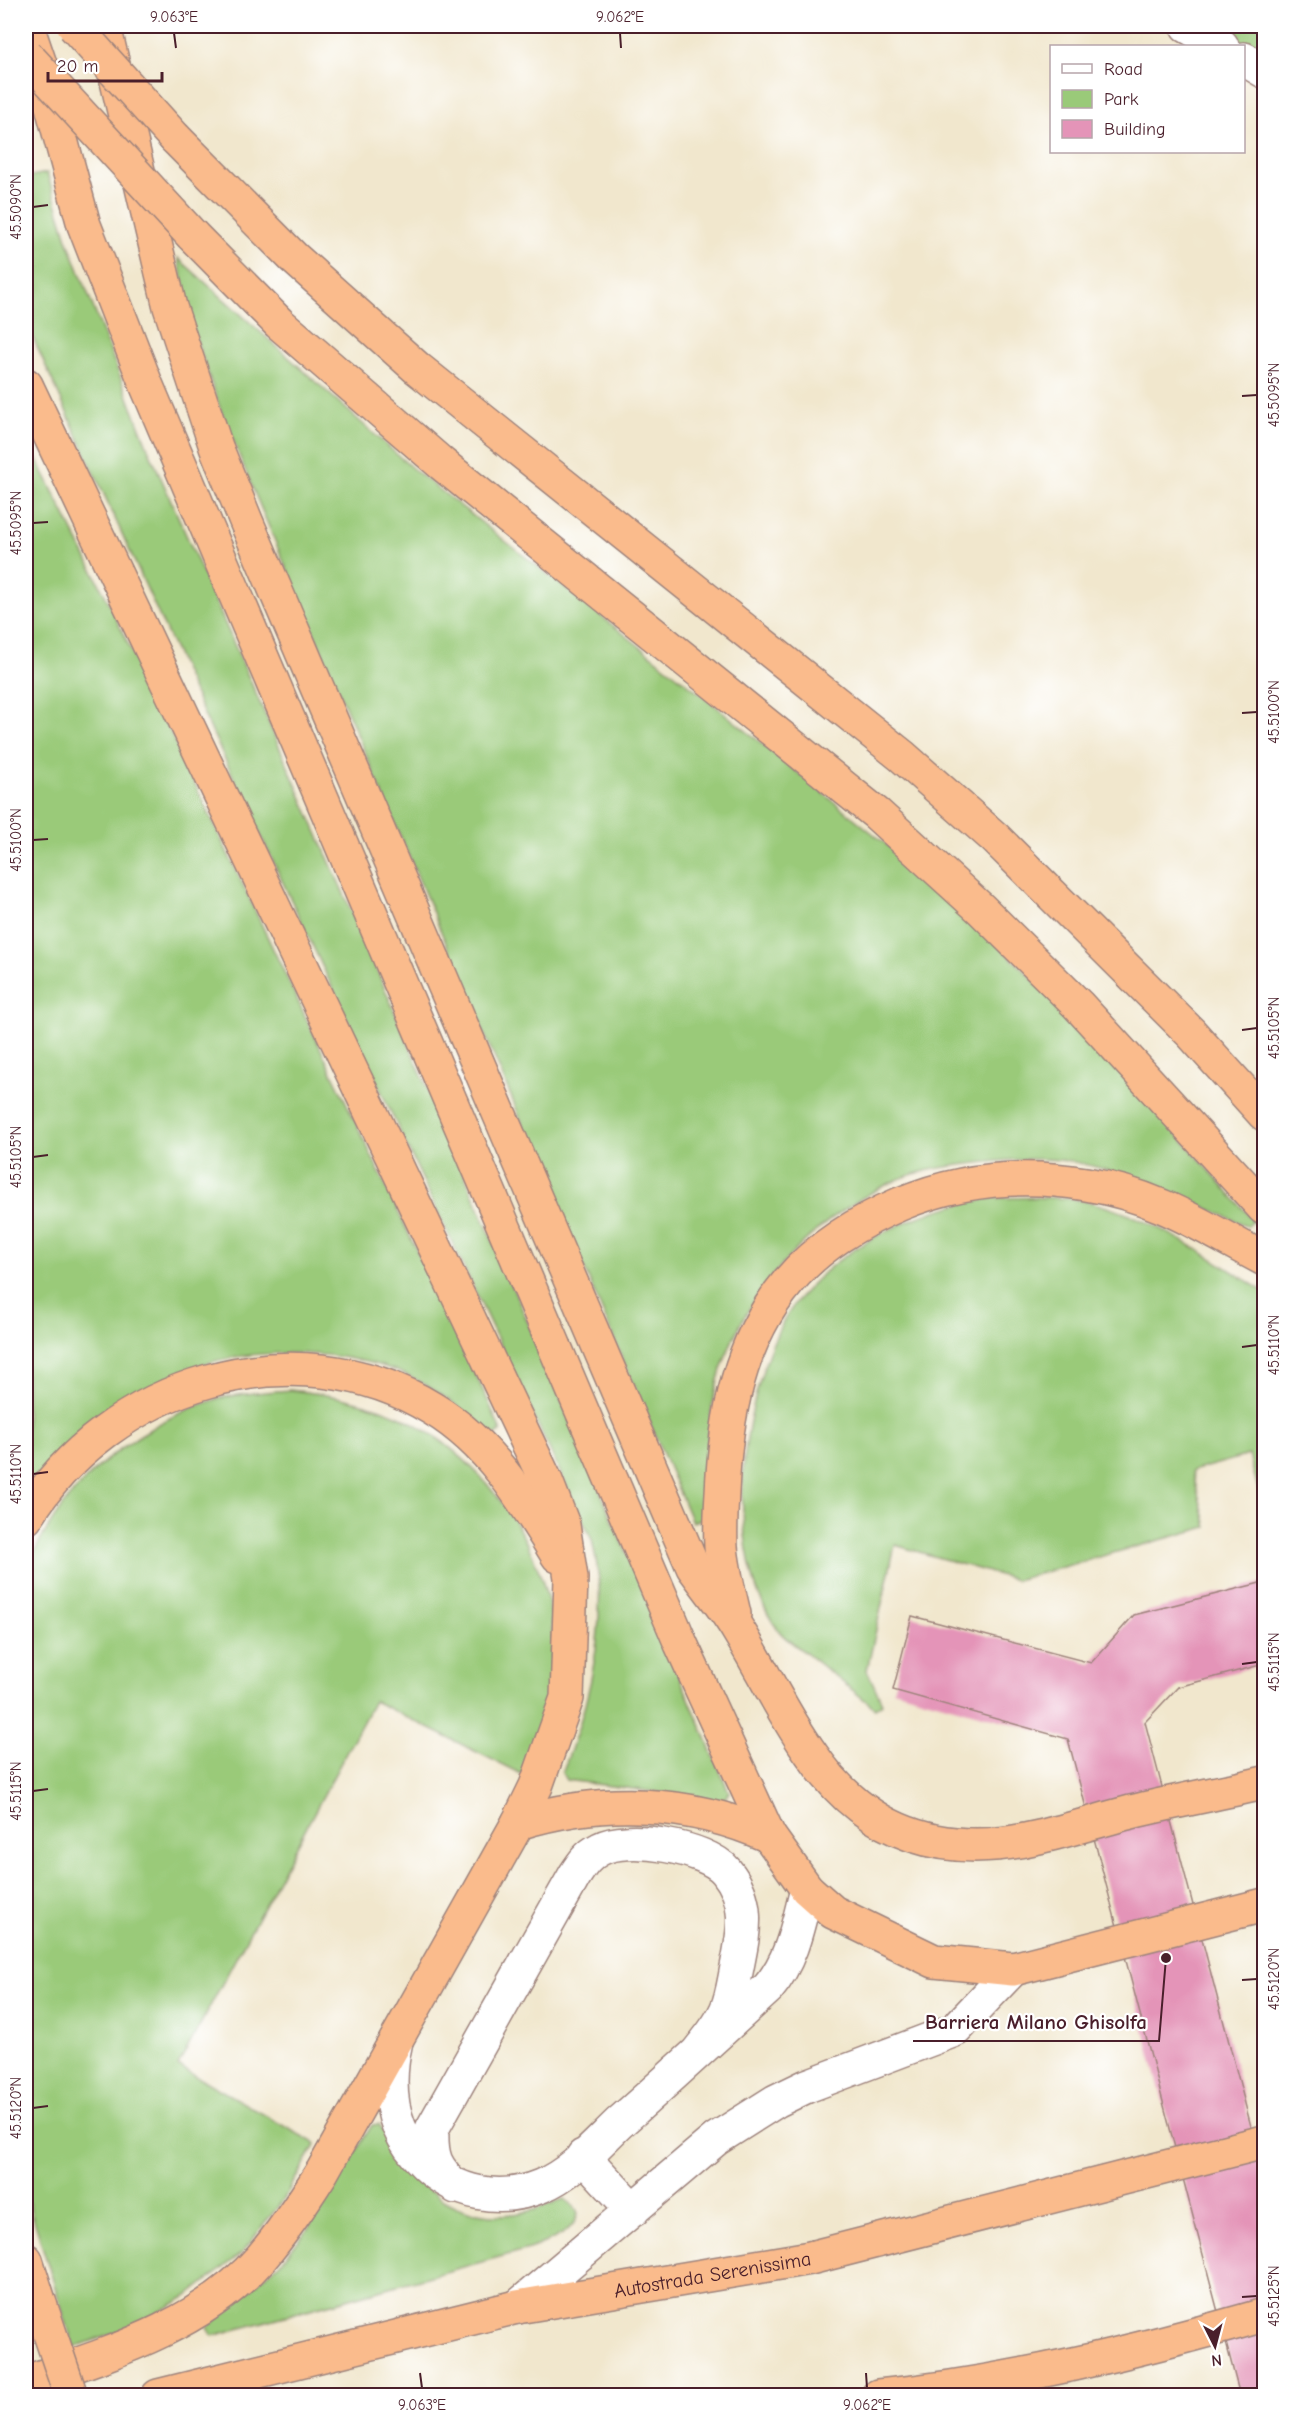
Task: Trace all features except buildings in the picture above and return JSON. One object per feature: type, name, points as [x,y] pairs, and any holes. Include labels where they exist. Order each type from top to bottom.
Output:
[{"type":"highway","points":[[27,26],[43,73],[84,225],[146,384],[681,1644],[769,1836],[807,1889],[833,1912],[934,1961],[1013,1969],[1264,1905]]},
{"type":"highway","points":[[74,26],[175,138],[294,258],[417,368],[902,756],[995,838],[1090,929],[1191,1033],[1264,1114]]},
{"type":"highway","points":[[104,26],[170,307],[216,447],[486,1086],[693,1567],[737,1627],[812,1756],[847,1795],[868,1813],[894,1830],[928,1842],[957,1846],[1037,1838],[1131,1812],[1264,1783]]},
{"type":"highway","points":[[26,55],[192,235],[279,323],[442,464],[878,814],[981,909],[1078,1005],[1264,1209]]},
{"type":"highway","points":[[26,385],[546,1481],[563,1525],[571,1578],[567,1698],[536,1786],[519,1823],[322,2172],[291,2220],[260,2259],[229,2288],[188,2316],[104,2356],[26,2382]]},
{"type":"highway","points":[[737,1627],[721,1546],[725,1439],[734,1389],[765,1315],[789,1280],[823,1249],[869,1217],[942,1189],[1002,1178],[1043,1179],[1087,1184],[1142,1197],[1185,1215],[1264,1259]]},
{"type":"highway","points":[[26,1518],[61,1469],[89,1443],[126,1416],[173,1394],[215,1379],[260,1369],[296,1368],[333,1371],[365,1379],[407,1396],[434,1409],[465,1434],[493,1460],[520,1492],[571,1578]]},
{"type":"highway","points":[[519,1823],[549,1814],[624,1805],[650,1806],[707,1813],[736,1821],[769,1836]]},
{"type":"highway","name":"Autostrada Serenissima","points":[[158,2396],[517,2307],[810,2258],[1264,2142]]},
{"type":"highway","points":[[26,2260],[72,2396]]},
{"type":"highway","points":[[878,2396],[914,2392],[1126,2353],[1264,2315]]},
{"type":"street","points":[[1187,26],[1220,45]]},
{"type":"street","points":[[1245,60],[1264,71]]},
{"type":"street","points":[[456,2187],[440,2172],[434,2159],[432,2129],[575,1875],[588,1857],[602,1848],[623,1843],[678,1848],[706,1858],[725,1869],[736,1885],[743,1904],[746,1924],[731,1996],[726,2012],[697,2053]]},
{"type":"street","points":[[396,2039],[389,2080],[398,2122],[421,2161],[438,2177],[456,2187],[477,2193],[521,2192],[542,2186],[583,2156],[779,1975],[792,1948],[807,1889]]},
{"type":"street","points":[[517,2307],[716,2139],[776,2101],[807,2086],[955,2030],[1013,1969]]},
{"type":"street","points":[[583,2156],[633,2210]]},
{"type":"green space","points":[[1202,26],[1264,26],[1264,68],[1245,55],[1245,45],[1230,45]]},
{"type":"green space","points":[[47,173],[68,242],[147,446],[354,917],[729,1792],[723,1801],[566,1780],[562,1773],[585,1705],[595,1657],[599,1585],[592,1540],[207,721],[29,329],[31,176]]},
{"type":"green space","points":[[178,258],[412,468],[708,700],[897,853],[1023,969],[1172,1128],[1253,1220],[1248,1226],[1141,1181],[1097,1167],[1064,1160],[1020,1159],[938,1168],[890,1183],[831,1219],[805,1241],[780,1266],[759,1293],[741,1323],[727,1354],[713,1403],[707,1453],[705,1519],[692,1522],[220,408],[194,333]]},
{"type":"green space","points":[[26,438],[103,591],[489,1403],[501,1432],[494,1436],[432,1389],[409,1376],[379,1365],[310,1354],[273,1353],[236,1357],[202,1365],[170,1377],[142,1393],[97,1430],[26,1495]]},
{"type":"green space","points":[[996,1198],[1073,1199],[1120,1211],[1163,1230],[1264,1292],[1264,1511],[1249,1455],[1192,1471],[1207,1527],[1016,1580],[895,1545],[867,1670],[882,1703],[875,1708],[782,1634],[770,1618],[757,1589],[748,1558],[742,1488],[746,1443],[756,1395],[767,1358],[783,1322],[801,1297],[823,1274],[848,1254],[905,1222],[966,1203]]},
{"type":"green space","points":[[290,1390],[347,1399],[401,1417],[428,1432],[453,1451],[476,1472],[497,1497],[515,1523],[530,1551],[542,1580],[550,1610],[552,1662],[545,1714],[538,1737],[521,1774],[374,1701],[178,2066],[316,2144],[283,2200],[242,2253],[188,2296],[131,2328],[74,2347],[26,2195],[26,1569],[46,1530],[72,1494],[102,1464],[138,1437],[177,1415],[217,1399]]},
{"type":"green space","points":[[379,2124],[392,2147],[422,2184],[440,2198],[460,2208],[482,2214],[506,2215],[534,2210],[564,2199],[573,2205],[578,2214],[575,2221],[565,2232],[529,2249],[212,2336],[208,2327],[279,2264],[308,2229],[372,2125]]},
{"type":"place","name":"Barriera Milano Ghisolfa","points":[[1166,1958]]}]
